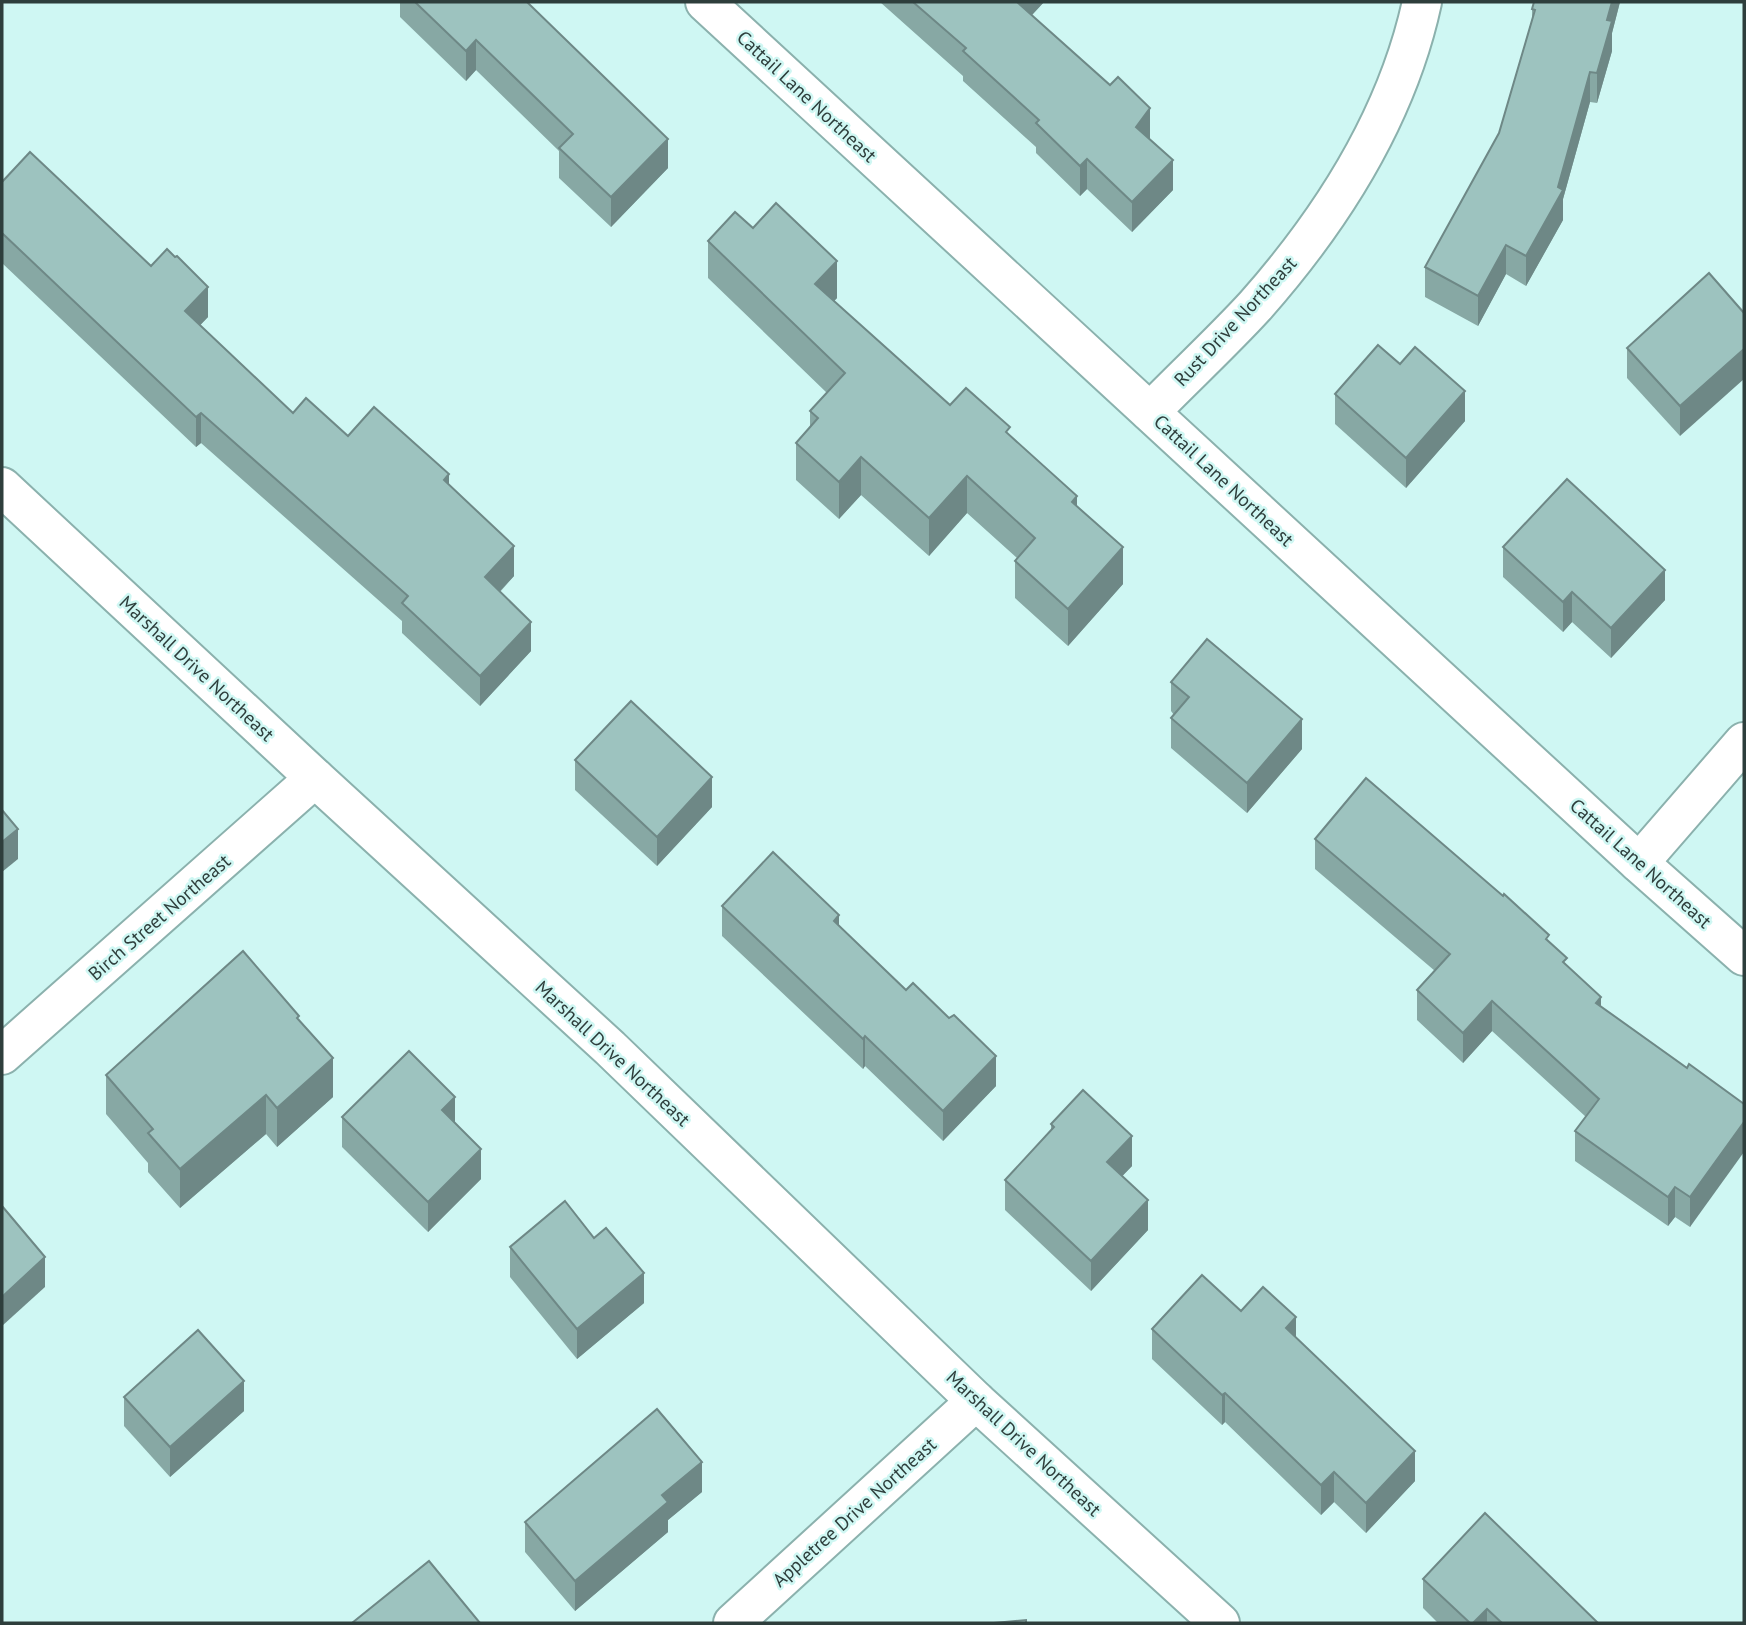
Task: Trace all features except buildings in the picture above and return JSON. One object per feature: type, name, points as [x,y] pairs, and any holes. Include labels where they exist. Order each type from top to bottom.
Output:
[{"type":"street","name":"Cattail Lane Northeast","points":[[705,2],[1639,863],[1744,956]]},
{"type":"street","name":"Rust Drive Northeast","points":[[1150,412],[1254,306],[1322,222],[1373,139],[1414,38],[1422,2]]},
{"type":"street","name":"Marshall Drive Northeast","points":[[2,486],[610,1048],[976,1401],[1220,1623]]},
{"type":"street","points":[[1639,863],[1744,741]]},
{"type":"street","name":"Birch Street Northeast","points":[[2,1055],[315,778]]},
{"type":"street","name":"Appletree Drive Northeast","points":[[733,1623],[976,1401]]}]
